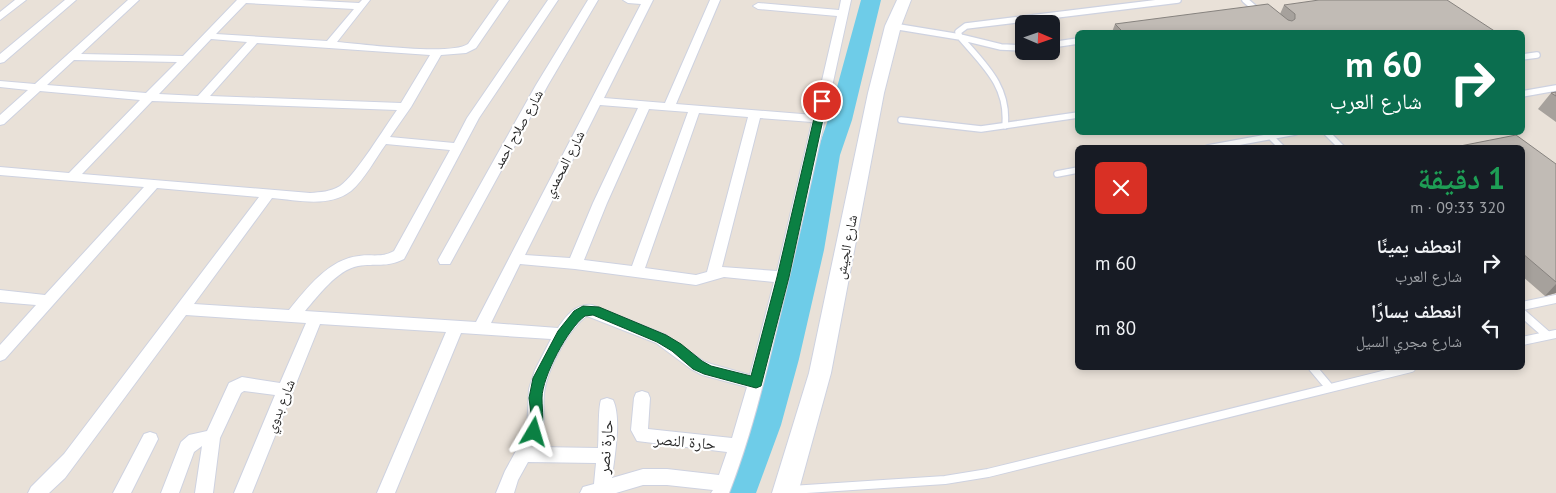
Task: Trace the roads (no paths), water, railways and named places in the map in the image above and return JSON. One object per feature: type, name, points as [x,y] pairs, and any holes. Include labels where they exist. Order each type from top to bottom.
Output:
[{"type":"street","points":[[0,17],[21,0]]},
{"type":"street","points":[[0,60],[71,0]]},
{"type":"street","points":[[0,121],[40,87],[134,0]]},
{"type":"street","points":[[71,178],[242,0],[364,3]]},
{"type":"street","points":[[207,36],[456,52],[472,46],[504,0]]},
{"type":"street","points":[[293,316],[315,290],[348,264],[361,261],[384,262],[399,256],[473,118],[553,0]]},
{"type":"street","name":"شارع صلاح احمد","points":[[445,260],[542,85],[593,0]]},
{"type":"street","points":[[628,0],[647,1]]},
{"type":"street","points":[[669,107],[715,0]]},
{"type":"street","name":"شارع الجيش","points":[[785,492],[820,373],[876,92],[893,26],[904,0]]},
{"type":"street","name":"شارع المحمدي","points":[[481,328],[647,1]]},
{"type":"street","points":[[330,44],[364,3]]},
{"type":"street","points":[[596,491],[625,481],[656,476],[722,488],[738,446],[783,277],[844,6],[758,6]]},
{"type":"street","points":[[202,98],[254,40]]},
{"type":"street","points":[[0,172],[268,194],[310,197],[330,196],[346,188],[358,175],[406,108],[437,52]]},
{"type":"street","points":[[72,57],[185,59]]},
{"type":"street","points":[[0,84],[148,97],[406,108]]},
{"type":"street","points":[[596,101],[818,119]]},
{"type":"street","points":[[576,264],[600,203],[645,104]]},
{"type":"street","points":[[637,272],[695,109]]},
{"type":"street","points":[[713,275],[755,114]]},
{"type":"street","points":[[383,140],[458,147]]},
{"type":"street","points":[[0,355],[154,184]]},
{"type":"street","points":[[37,493],[70,459],[268,194]]},
{"type":"street","points":[[516,259],[576,264],[701,280],[723,272],[783,277]]},
{"type":"street","points":[[0,296],[48,301]]},
{"type":"street","points":[[182,309],[562,334]]},
{"type":"street","points":[[505,493],[512,474],[531,442],[537,423],[536,398],[540,378],[562,334],[578,314],[583,311],[594,311],[661,339],[697,365],[708,370],[756,383]]},
{"type":"street","name":"شارع بدوي","points":[[244,493],[316,318]]},
{"type":"street","points":[[386,493],[456,327]]},
{"type":"street","points":[[204,493],[212,438],[224,410],[238,386],[242,384],[286,390]]},
{"type":"street","name":"حارة النصر","points":[[642,398],[639,430],[643,436],[738,446]]},
{"type":"street","name":"حارة نصر","points":[[596,491],[606,456],[608,406]]},
{"type":"street","points":[[170,493],[187,447],[195,440],[212,438]]},
{"type":"street","points":[[122,493],[150,439]]},
{"type":"street","points":[[524,454],[606,456]]},
{"type":"lane","points":[[1005,126],[1006,100],[1000,88],[960,36],[958,32],[960,28],[1178,0]]},
{"type":"lane","points":[[1245,0],[1262,15],[1253,16]]},
{"type":"lane","points":[[893,26],[960,36],[1001,47],[1015,48]]},
{"type":"lane","points":[[1060,44],[1075,41]]},
{"type":"lane","points":[[1525,56],[1538,54]]},
{"type":"lane","points":[[1525,93],[1556,88]]},
{"type":"lane","points":[[901,120],[968,128],[1005,126],[1075,115]]},
{"type":"lane","points":[[1225,145],[1281,135]]},
{"type":"lane","points":[[1329,135],[1339,145]]},
{"type":"lane","points":[[1271,137],[1279,145]]},
{"type":"lane","points":[[1056,174],[1075,171]]},
{"type":"lane","points":[[1525,305],[1556,299]]},
{"type":"lane","points":[[1525,316],[1547,336]]},
{"type":"lane","points":[[1525,340],[1556,334]]},
{"type":"lane","points":[[1316,370],[1330,387]]},
{"type":"lane","points":[[785,492],[945,480],[988,473],[1402,370]]},
{"type":"waterway","points":[[738,493],[764,425],[784,359],[810,250],[828,155],[840,120],[871,0]]}]
